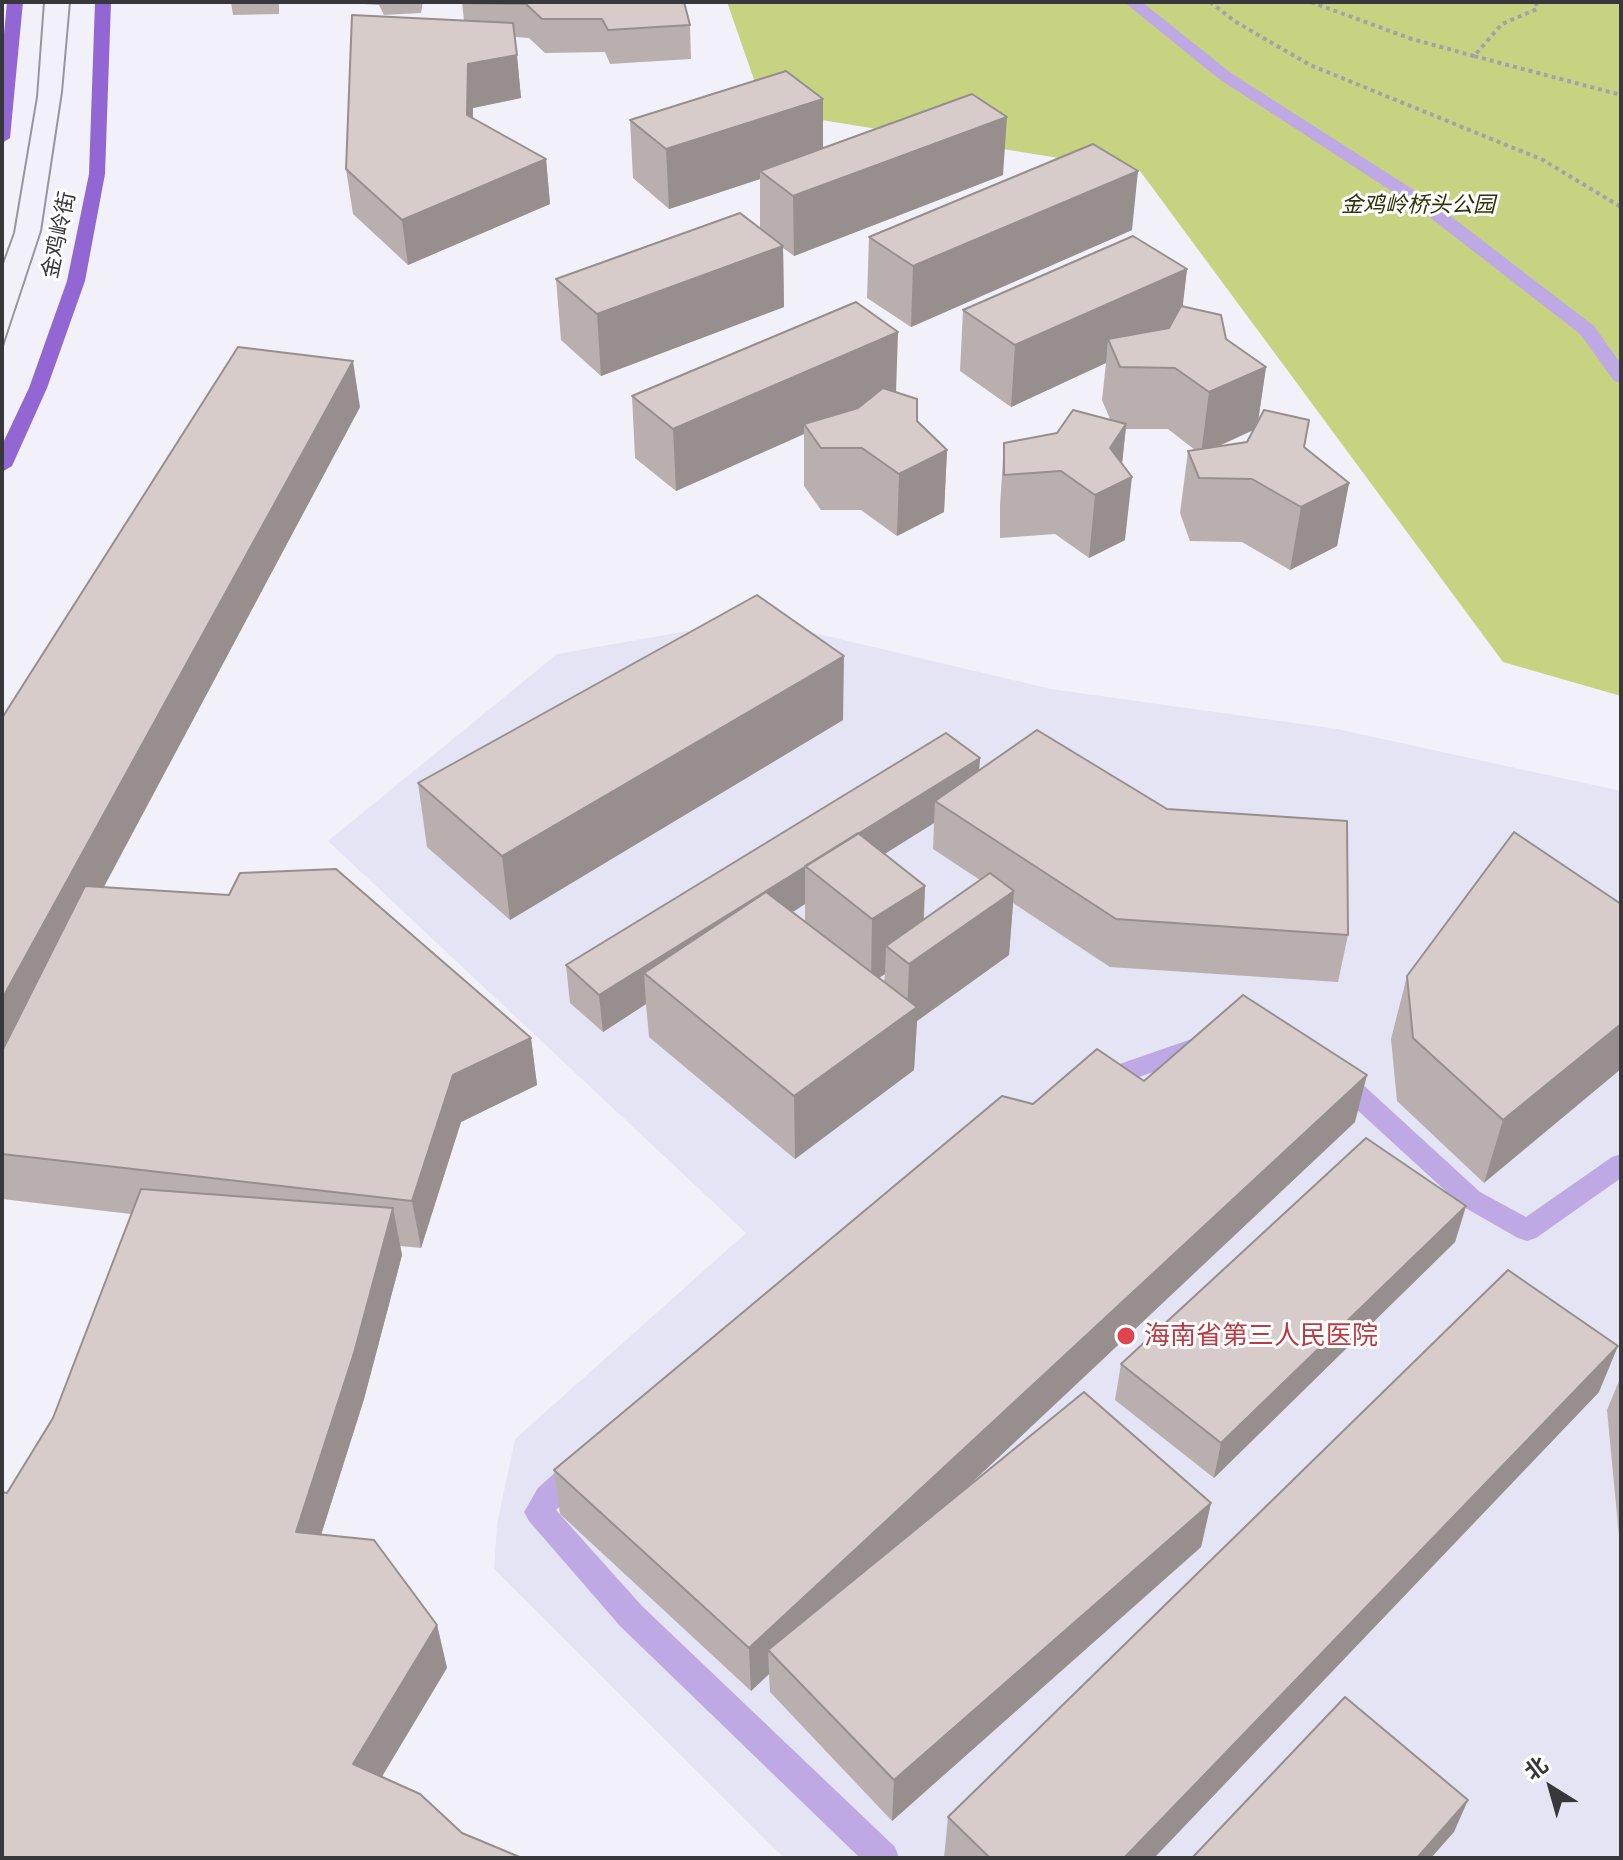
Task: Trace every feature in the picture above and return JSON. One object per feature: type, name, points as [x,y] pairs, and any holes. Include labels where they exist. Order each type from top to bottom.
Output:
[{"type":"main road","points":[[2,138],[15,2]]},
{"type":"main road","name":"金鸡岭街","points":[[2,466],[38,388],[76,281],[97,174],[103,2]]},
{"type":"street","points":[[1132,2],[1225,76],[1425,205],[1587,330],[1621,377]]},
{"type":"street","points":[[1066,1095],[1235,1033]]},
{"type":"street","points":[[1317,1057],[1471,1199],[1527,1230],[1621,1164]]},
{"type":"street","points":[[603,1448],[548,1497],[539,1512],[631,1616],[883,1858]]},
{"type":"path","points":[[1210,2],[1236,22],[1310,65],[1543,160],[1621,207]]},
{"type":"path","points":[[1311,2],[1383,29],[1621,95]]},
{"type":"path","points":[[1474,56],[1502,24],[1537,9],[1536,2]]},
{"type":"shaded area","name":"海南省第三人民医院","points":[[755,619],[1051,689],[1337,729],[1621,791],[1621,1858],[784,1858],[494,1569],[497,1524],[515,1439],[746,1233],[328,841],[557,654]]},
{"type":"green space","name":"金鸡岭桥头公园","points":[[727,2],[1621,2],[1621,696],[1503,662],[1140,171],[765,111]]},
{"type":"building","points":[[462,2],[684,2],[690,25],[608,30],[602,19],[542,19],[526,4]]},
{"type":"building","points":[[352,15],[513,23],[517,55],[468,64],[467,115],[546,159],[402,220],[346,169]]},
{"type":"building","points":[[786,71],[823,99],[666,149],[630,120]]},
{"type":"building","points":[[972,94],[1007,117],[793,196],[760,171]]},
{"type":"building","points":[[1093,144],[1138,171],[913,266],[869,237]]},
{"type":"building","points":[[740,213],[783,246],[597,314],[556,279]]},
{"type":"building","points":[[1133,236],[1187,269],[1015,345],[963,310]]},
{"type":"building","points":[[856,302],[898,332],[673,429],[632,396]]},
{"type":"building","points":[[1181,306],[1221,315],[1226,339],[1266,367],[1209,392],[1175,368],[1120,367],[1108,339],[1169,328]]},
{"type":"building","points":[[238,347],[353,361],[2,999],[2,718]]},
{"type":"building","points":[[883,388],[917,399],[917,421],[947,450],[899,474],[862,448],[821,448],[804,424],[858,408]]},
{"type":"building","points":[[1073,410],[1126,424],[1110,448],[1132,477],[1095,495],[1061,471],[1004,475],[1004,443],[1057,433]]},
{"type":"building","points":[[1264,410],[1309,420],[1304,447],[1349,483],[1301,507],[1252,479],[1199,478],[1188,451],[1247,442]]},
{"type":"building","points":[[757,595],[844,656],[502,856],[418,783]]},
{"type":"building","points":[[1037,730],[1167,809],[1347,821],[1348,935],[1116,919],[935,801]]},
{"type":"building","points":[[946,733],[980,758],[599,995],[566,965]]},
{"type":"building","points":[[1514,832],[1621,904],[1621,1024],[1503,1120],[1413,1038],[1407,976]]},
{"type":"building","points":[[858,833],[925,886],[872,919],[805,866]]},
{"type":"building","points":[[336,869],[531,1038],[453,1075],[412,1201],[2,1154],[2,1051],[85,886],[229,895],[240,873]]},
{"type":"building","points":[[990,873],[1014,891],[909,964],[886,946]]},
{"type":"building","points":[[766,892],[917,1007],[794,1096],[644,973]]},
{"type":"building","points":[[1243,995],[1367,1075],[749,1648],[554,1470],[1002,1096],[1033,1104],[1097,1049],[1144,1081]]},
{"type":"building","points":[[1366,1138],[1466,1206],[1221,1443],[1121,1364]]},
{"type":"building","points":[[141,1189],[393,1208],[354,1353],[296,1532],[374,1540],[437,1625],[353,1764],[420,1794],[462,1833],[522,1858],[2,1858],[2,1492],[7,1493],[53,1418]]},
{"type":"building","points":[[1508,1270],[1618,1346],[1124,1858],[990,1858],[948,1817]]},
{"type":"building","points":[[1084,1392],[1211,1503],[894,1780],[768,1650]]},
{"type":"building","points":[[1345,1697],[1468,1800],[1417,1858],[1192,1858]]},
{"type":"tram line","points":[[2,266],[14,233],[37,97],[44,2]]},
{"type":"tram line","points":[[2,349],[41,231],[62,92],[70,2]]},
{"type":"place","name":"海南省第三人民医院","points":[[1126,1336]]}]
